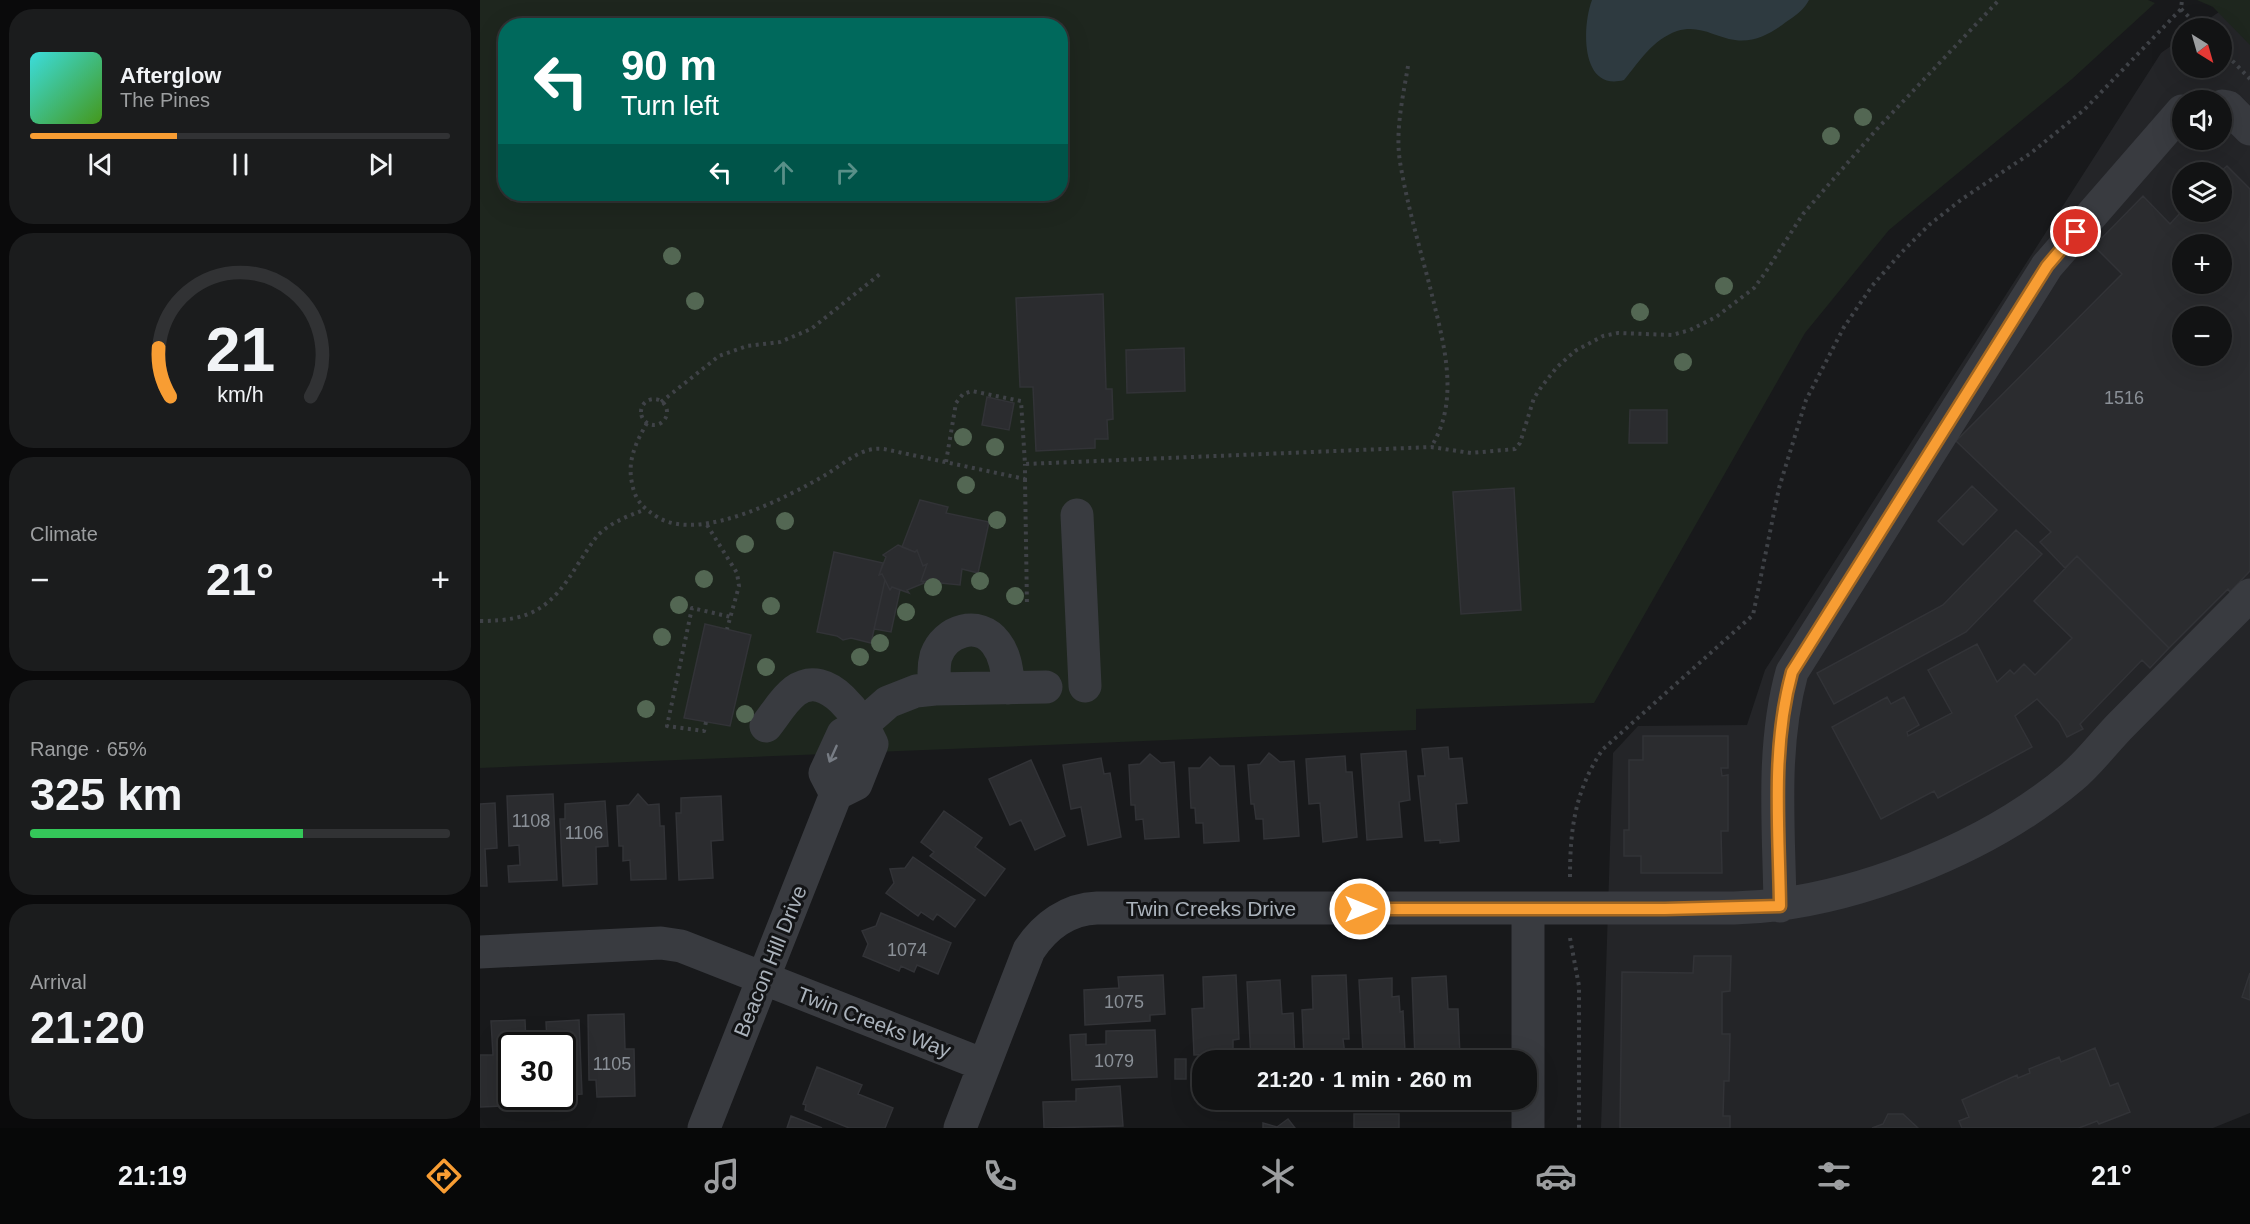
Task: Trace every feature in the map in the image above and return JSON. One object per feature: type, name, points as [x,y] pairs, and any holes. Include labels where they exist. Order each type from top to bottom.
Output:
[{"type":"street","points":[[2232,111],[2250,129]]},
{"type":"street","points":[[1780,906],[1777,758],[1783,704],[1792,672],[2047,266],[2172,122]]},
{"type":"street","points":[[1077,515],[1085,686]]},
{"type":"street","name":"Twin Creeks Drive","points":[[960,1128],[1029,950],[1050,926],[1076,911],[1097,908],[1528,910],[1734,908],[1780,906],[1834,894],[1909,869],[1962,846],[2024,812],[2074,776],[2118,728],[2250,595]]},
{"type":"street","points":[[935,689],[934,667],[941,646],[956,634],[973,630],[983,632],[997,644],[1006,666],[1009,688]]},
{"type":"street","points":[[766,726],[789,696],[809,684],[822,686],[832,692],[847,704],[863,724],[888,702],[916,691],[1046,687]]},
{"type":"street","name":"Beacon Hill Drive","points":[[704,1128],[836,795],[856,784],[866,760],[872,744],[863,724]]},
{"type":"street","points":[[1528,910],[1528,1128]]},
{"type":"street","name":"Twin Creeks Way","points":[[480,952],[614,945],[671,944],[681,946],[984,1065]]},
{"type":"path","points":[[1025,464],[1431,447],[1471,453],[1515,449],[1520,443],[1534,398],[1557,367],[1575,351],[1603,336],[1618,333],[1672,335],[1690,330],[1716,317],[1754,288],[1803,214],[1877,129],[1999,0]]},
{"type":"path","points":[[1570,871],[1571,829],[1580,794],[1592,765],[1603,749],[1753,615],[1779,488],[1806,400],[1844,327],[1872,286],[1900,253],[1929,225],[2070,122],[2108,86],[2181,9],[2182,0]]},
{"type":"path","points":[[2181,9],[2190,18]]},
{"type":"path","points":[[2232,60],[2250,78]]},
{"type":"path","points":[[1408,66],[1399,131],[1400,162],[1440,329],[1447,374],[1444,418],[1440,433],[1431,447]]},
{"type":"path","points":[[661,402],[719,356],[747,346],[780,342],[811,329],[880,274]]},
{"type":"path","points":[[946,462],[956,403],[963,394],[972,391],[1021,401],[1025,464],[1028,606]]},
{"type":"path","points":[[652,399],[661,402],[666,408],[664,420],[657,424],[647,423],[641,414],[642,406],[652,399]]},
{"type":"path","points":[[647,423],[636,443],[630,469],[636,496],[644,510],[663,520],[682,525],[707,525],[750,511],[790,494],[868,450],[884,449],[1025,479]]},
{"type":"path","points":[[480,621],[513,619],[541,610],[559,592],[600,534],[617,521],[644,510]]},
{"type":"path","points":[[707,525],[737,573],[739,586],[727,629]]},
{"type":"path","points":[[706,722],[704,731],[667,726],[692,608],[731,617]]},
{"type":"path","points":[[1569,934],[1579,986],[1580,1128]]},
{"type":"shaded area","points":[[480,0],[2148,0],[2155,3],[2072,79],[1889,230],[1805,333],[1594,703],[1416,709],[1416,730],[480,768]]},
{"type":"shaded area","points":[[1592,0],[1809,0],[1793,17],[1775,30],[1756,39],[1735,40],[1693,29],[1677,31],[1653,45],[1624,80],[1610,81],[1599,76],[1592,67],[1588,54],[1587,25]]},
{"type":"shaded area","points":[[2197,0],[2250,0],[2250,45],[2232,27],[2232,18],[2224,18],[2213,7]]},
{"type":"shaded area","points":[[2236,0],[2250,0],[2250,1113],[2213,1128],[1601,1128],[1613,753],[1638,726],[1747,725],[1765,670],[2161,53],[2172,45],[2172,78],[2232,78],[2232,18],[2210,18]]},
{"type":"building","points":[[2232,171],[2250,189],[2250,571],[2230,592],[2228,589],[2169,648],[2077,556],[2065,568],[2040,542],[2051,532],[1956,441],[2122,274],[2094,246],[2143,196],[2170,224],[2172,222],[2232,222]]},
{"type":"building","points":[[1103,294],[1106,389],[1112,389],[1113,419],[1107,420],[1108,439],[1095,439],[1095,448],[1036,451],[1033,387],[1020,387],[1016,298]]},
{"type":"building","points":[[1184,348],[1185,391],[1127,393],[1126,350]]},
{"type":"building","points":[[987,397],[1014,403],[1009,430],[982,425]]},
{"type":"building","points":[[1630,410],[1667,410],[1667,443],[1629,443]]},
{"type":"building","points":[[1972,486],[1997,510],[1963,545],[1938,521]]},
{"type":"building","points":[[1514,488],[1521,610],[1461,614],[1453,492]]},
{"type":"building","points":[[920,500],[948,507],[946,513],[989,522],[978,573],[962,569],[960,585],[921,581],[927,564],[923,566],[917,550],[915,552],[902,547]]},
{"type":"building","points":[[2016,530],[2042,554],[1966,632],[1834,704],[1817,673],[1943,605]]},
{"type":"building","points":[[898,545],[915,552],[917,550],[923,566],[927,564],[921,581],[924,583],[907,590],[909,593],[892,587],[890,590],[882,574],[879,575],[886,557],[883,555]]},
{"type":"building","points":[[834,552],[883,563],[879,575],[882,574],[885,580],[871,643],[851,638],[843,640],[837,636],[817,632]]},
{"type":"building","points":[[2077,556],[2169,648],[2150,668],[2142,660],[2080,724],[2083,729],[2067,737],[2059,722],[2037,699],[2015,716],[2032,747],[1938,798],[1934,791],[1881,819],[1832,727],[1887,697],[1891,704],[1904,697],[1919,725],[1907,732],[1908,736],[1952,713],[1928,670],[1977,644],[1997,682],[2010,670],[2014,674],[2024,664],[2035,675],[2072,638],[2034,601]]},
{"type":"building","points":[[885,580],[890,590],[892,587],[900,590],[891,632],[874,629]]},
{"type":"building","points":[[705,624],[751,635],[730,726],[684,718]]},
{"type":"building","points":[[1643,736],[1728,736],[1728,768],[1721,768],[1722,776],[1728,775],[1728,831],[1721,831],[1722,873],[1641,873],[1641,856],[1624,856],[1624,830],[1629,830],[1629,760],[1643,760]]},
{"type":"building","points":[[1448,747],[1449,759],[1462,758],[1467,803],[1456,804],[1459,841],[1440,843],[1440,840],[1425,841],[1418,776],[1425,776],[1422,749]]},
{"type":"building","points":[[1406,751],[1410,800],[1399,802],[1402,837],[1367,840],[1361,754]]},
{"type":"building","points":[[1269,753],[1280,762],[1294,761],[1299,836],[1264,839],[1263,819],[1256,819],[1254,804],[1251,804],[1248,765],[1260,764]]},
{"type":"building","points":[[1150,754],[1161,763],[1174,762],[1179,837],[1145,839],[1143,819],[1136,820],[1135,805],[1131,805],[1129,765],[1140,764]]},
{"type":"building","points":[[1345,756],[1346,772],[1352,772],[1357,837],[1323,842],[1320,803],[1309,804],[1306,759]]},
{"type":"building","points":[[1210,757],[1220,766],[1234,766],[1239,841],[1204,843],[1203,823],[1196,823],[1195,808],[1191,808],[1189,768],[1200,768]]},
{"type":"building","points":[[1101,758],[1104,774],[1110,773],[1121,837],[1088,845],[1081,807],[1071,809],[1063,765]]},
{"type":"building","points":[[1031,760],[1065,836],[1035,850],[1021,820],[1010,825],[989,779]]},
{"type":"building","points":[[553,794],[557,880],[509,882],[508,866],[520,865],[519,845],[509,846],[507,796]]},
{"type":"building","points":[[638,794],[648,805],[659,804],[660,826],[664,826],[666,879],[631,880],[630,860],[623,861],[623,846],[619,846],[617,806],[629,805]]},
{"type":"building","points":[[721,796],[723,840],[711,841],[713,878],[679,880],[676,813],[681,813],[681,798]]},
{"type":"building","points":[[605,801],[608,846],[596,847],[597,884],[563,886],[560,819],[565,819],[565,804]]},
{"type":"building","points":[[495,803],[497,848],[485,849],[487,886],[480,886],[480,804]]},
{"type":"building","points":[[944,811],[982,838],[975,847],[1005,869],[985,896],[930,856],[934,852],[921,842]]},
{"type":"building","points":[[913,857],[975,900],[955,927],[937,914],[933,920],[921,912],[918,916],[886,893],[894,883],[890,869],[905,868]]},
{"type":"building","points":[[881,913],[951,943],[938,974],[917,965],[914,972],[901,966],[899,971],[863,956],[868,944],[862,931],[876,926]]},
{"type":"building","points":[[1694,956],[1731,956],[1730,991],[1722,992],[1722,1034],[1730,1034],[1729,1081],[1724,1081],[1723,1116],[1730,1116],[1730,1128],[1620,1128],[1622,972],[1693,973]]},
{"type":"building","points":[[2250,973],[2250,1000],[2242,997]]},
{"type":"building","points":[[1163,975],[1165,1014],[1150,1015],[1150,1021],[1085,1025],[1084,990],[1119,988],[1118,977]]},
{"type":"building","points":[[1236,975],[1239,1039],[1233,1040],[1233,1050],[1194,1050],[1192,1009],[1204,1008],[1203,977]]},
{"type":"building","points":[[1346,975],[1349,1039],[1343,1039],[1344,1050],[1304,1050],[1302,1010],[1313,1009],[1312,976]]},
{"type":"building","points":[[1446,976],[1448,1009],[1458,1009],[1460,1050],[1415,1050],[1412,978]]},
{"type":"building","points":[[1392,978],[1392,997],[1399,996],[1400,1012],[1403,1011],[1405,1050],[1363,1050],[1359,980]]},
{"type":"building","points":[[1280,980],[1282,1014],[1293,1013],[1295,1050],[1250,1050],[1247,982]]},
{"type":"building","points":[[624,1014],[625,1049],[634,1049],[635,1096],[597,1097],[596,1080],[589,1080],[588,1015]]},
{"type":"building","points":[[525,1020],[525,1032],[498,1032],[498,1106],[480,1107],[480,1055],[493,1055],[491,1021]]},
{"type":"building","points":[[579,1020],[582,1094],[576,1094],[576,1032],[547,1032],[546,1022]]},
{"type":"building","points":[[1155,1030],[1157,1077],[1072,1080],[1070,1035],[1086,1034],[1086,1045],[1106,1044],[1106,1031]]},
{"type":"building","points":[[2095,1048],[2110,1086],[2118,1083],[2130,1112],[2099,1124],[2097,1121],[2079,1128],[1962,1128],[1959,1121],[1969,1117],[1962,1100],[2017,1075],[2018,1078],[2030,1073],[2029,1069],[2059,1057],[2061,1062]]},
{"type":"building","points":[[1175,1059],[1186,1059],[1186,1079],[1175,1079]]},
{"type":"building","points":[[817,1067],[862,1085],[858,1094],[893,1108],[885,1128],[849,1128],[805,1110],[806,1105],[803,1104]]},
{"type":"building","points":[[1120,1086],[1123,1126],[1044,1128],[1043,1102],[1076,1101],[1076,1089]]},
{"type":"building","points":[[1354,1114],[1399,1114],[1399,1128],[1354,1128]]},
{"type":"building","points":[[1888,1114],[1903,1114],[1918,1128],[1872,1128],[1883,1124]]},
{"type":"building","points":[[791,1116],[822,1128],[787,1128]]},
{"type":"building","points":[[1288,1119],[1295,1128],[1263,1128],[1263,1123],[1277,1127]]},
{"type":"route","points":[[1360,909],[1665,909],[1780,906],[1777,758],[1783,704],[1792,672],[2047,266],[2076,232]]}]
